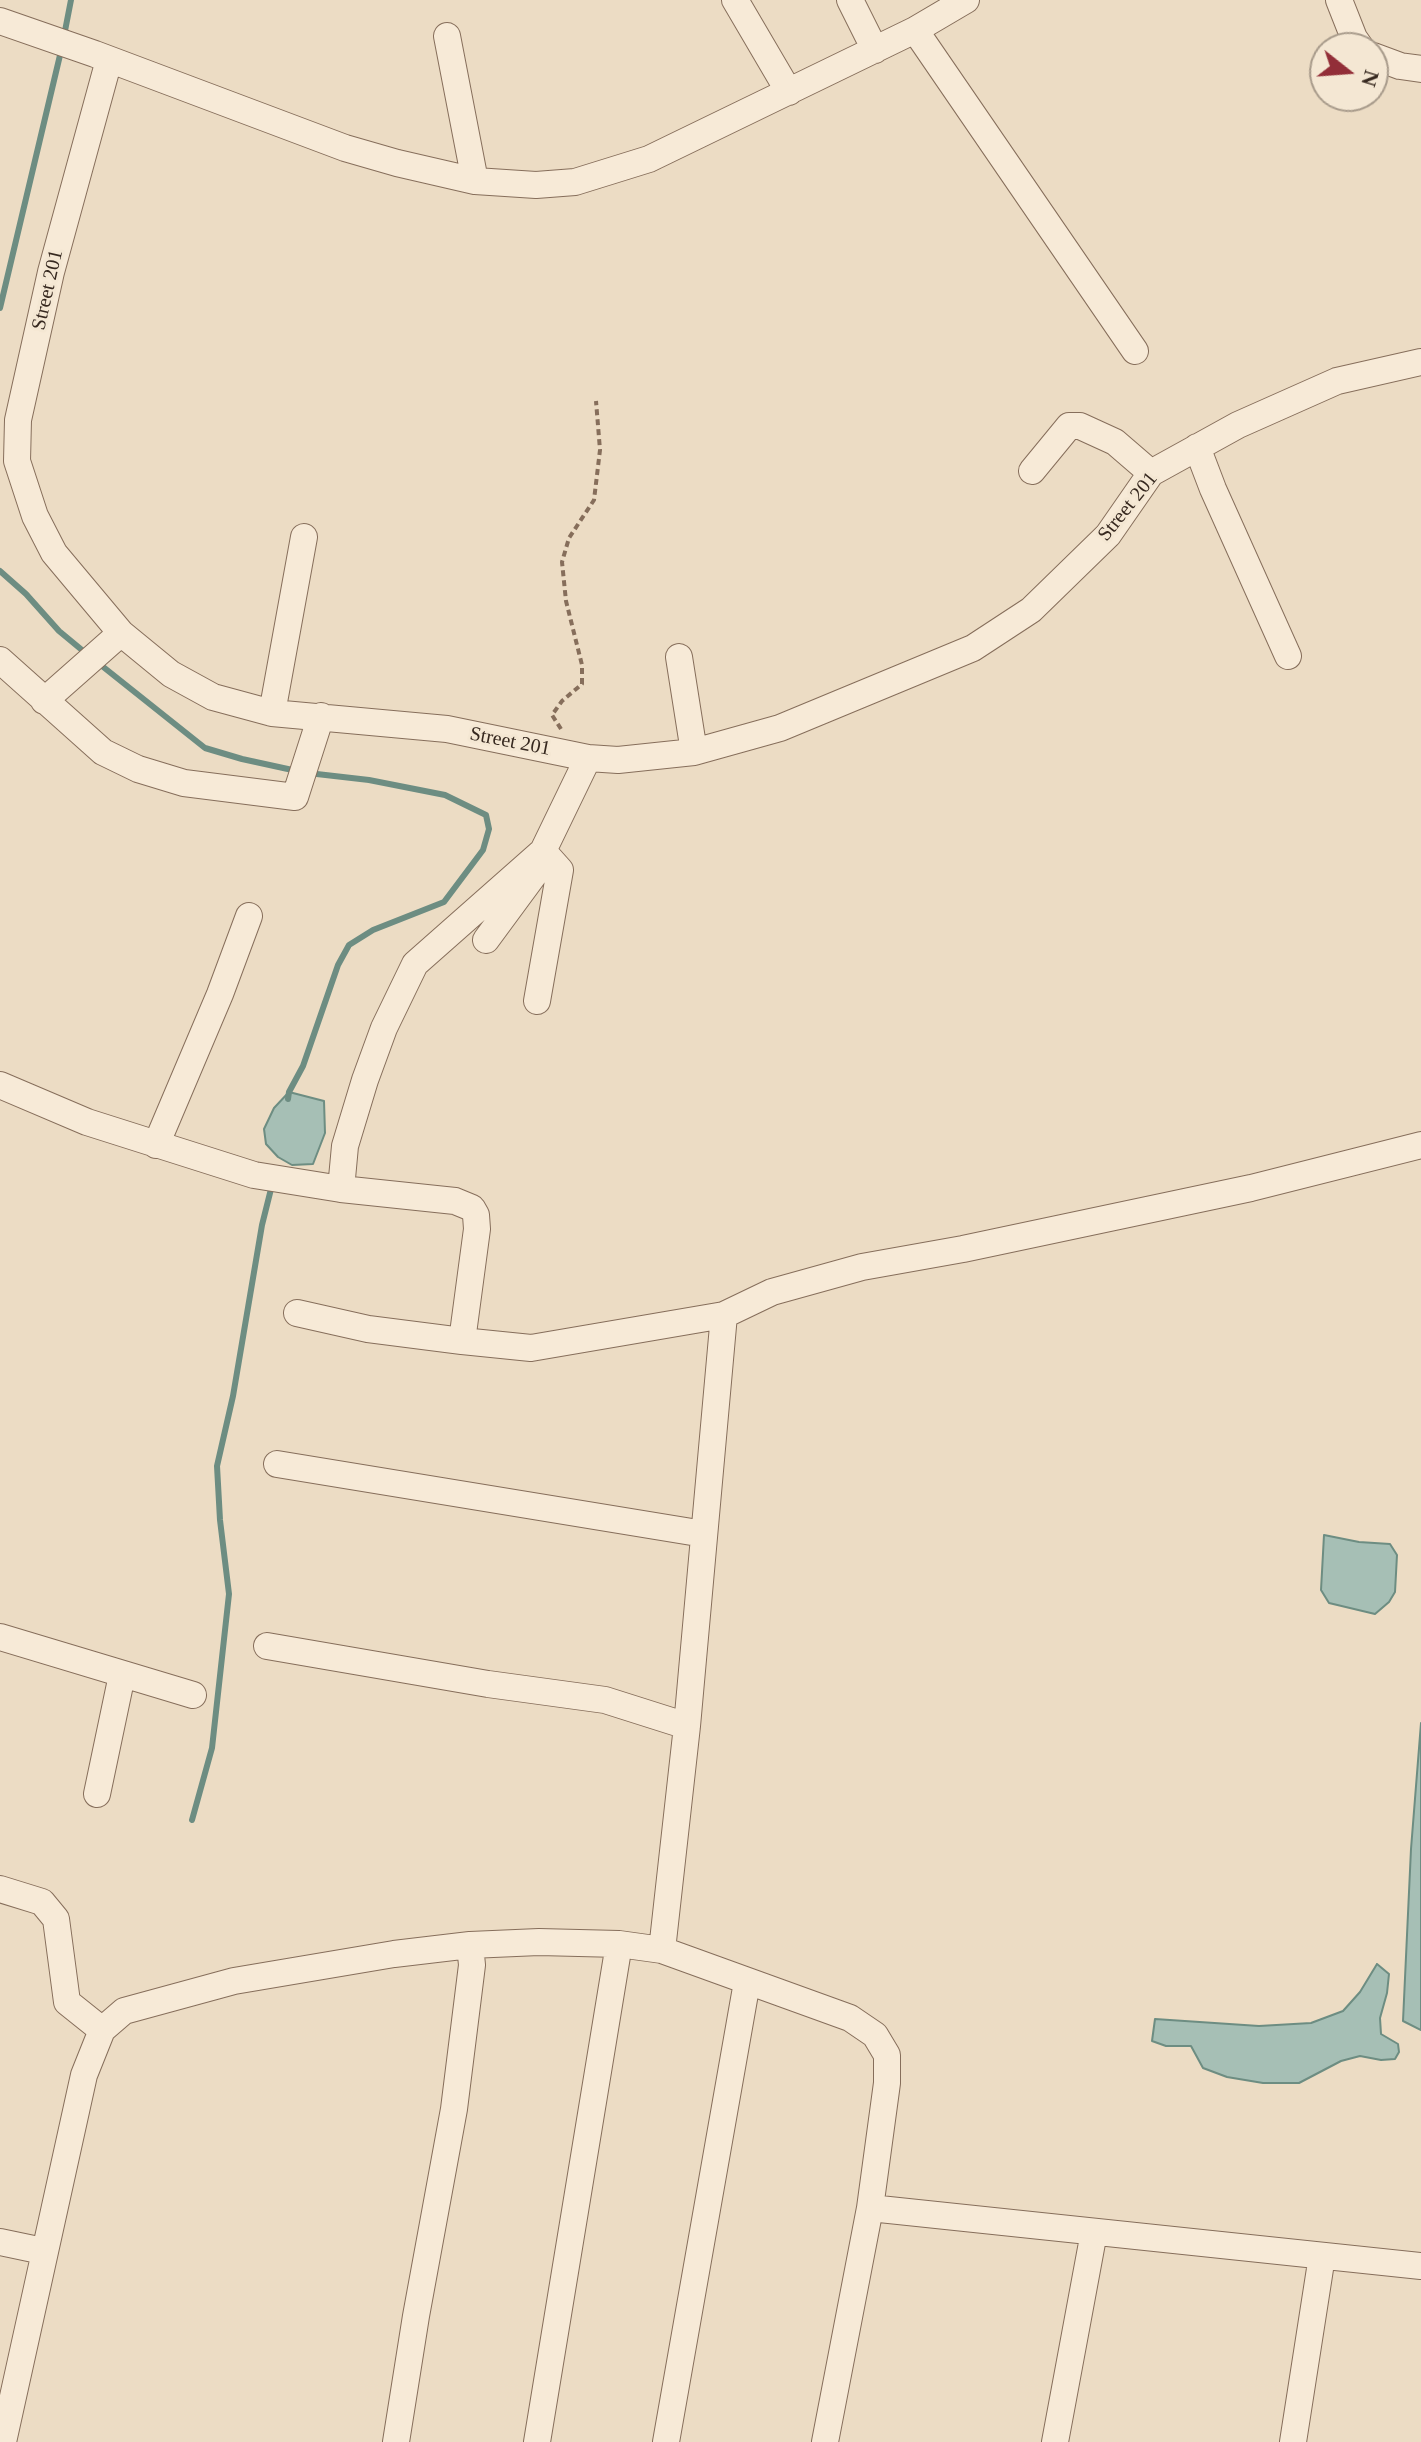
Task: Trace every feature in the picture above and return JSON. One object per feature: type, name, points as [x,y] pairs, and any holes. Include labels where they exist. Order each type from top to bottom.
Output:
[{"type":"street","points":[[735,0],[789,92]]},
{"type":"street","points":[[850,0],[875,50]]},
{"type":"street","points":[[0,21],[40,33],[345,148],[475,181],[536,185],[575,182],[649,159],[915,30],[966,0]]},
{"type":"street","points":[[1339,0],[1352,32]]},
{"type":"street","points":[[915,30],[1135,351]]},
{"type":"street","points":[[447,36],[475,181]]},
{"type":"street","name":"Street 201","points":[[102,57],[18,420],[17,461],[35,516],[54,553],[121,633],[171,674],[213,697],[272,713],[447,729],[580,756],[618,760],[694,752],[780,728],[973,648],[1031,610],[1108,535],[1151,473],[1238,425],[1337,381],[1421,362]]},
{"type":"street","points":[[1389,62],[1421,69]]},
{"type":"street","points":[[1032,471],[1069,426],[1080,426],[1115,442],[1151,473]]},
{"type":"street","points":[[1197,447],[1288,656]]},
{"type":"street","points":[[272,713],[304,537]]},
{"type":"street","points":[[44,701],[121,633]]},
{"type":"street","points":[[679,657],[694,752]]},
{"type":"street","points":[[4,671],[103,752],[138,769],[184,783],[295,797],[321,716]]},
{"type":"street","points":[[486,940],[546,854],[580,756]]},
{"type":"street","points":[[537,1001],[560,882],[560,870],[546,854]]},
{"type":"street","points":[[341,1189],[345,1146],[365,1080],[384,1028],[415,964],[546,854]]},
{"type":"street","points":[[156,1145],[220,994],[249,916]]},
{"type":"street","points":[[0,1085],[87,1122],[259,1176],[341,1189],[455,1201],[472,1208],[477,1229],[462,1341]]},
{"type":"street","points":[[297,1313],[368,1329],[531,1348],[724,1315],[772,1292],[862,1267],[963,1249],[1251,1188],[1421,1145]]},
{"type":"street","points":[[662,1950],[687,1726],[724,1315]]},
{"type":"street","points":[[277,1464],[704,1534]]},
{"type":"street","points":[[0,1637],[193,1695]]},
{"type":"street","points":[[267,1646],[488,1684],[605,1700],[687,1726]]},
{"type":"street","points":[[97,1794],[122,1675]]},
{"type":"street","points":[[0,1889],[42,1902],[56,1919],[67,2002],[102,2030]]},
{"type":"street","points":[[3,2442],[84,2075],[102,2030],[124,2011],[234,1981],[394,1954],[470,1945],[539,1942],[619,1944],[662,1950],[699,1961],[747,1982],[850,2018],[875,2035],[887,2055],[887,2083],[870,2208],[825,2442]]},
{"type":"street","points":[[537,2442],[619,1944]]},
{"type":"street","points":[[396,2442],[454,2109],[472,1965],[470,1945]]},
{"type":"street","points":[[666,2442],[747,1982]]},
{"type":"street","points":[[870,2208],[1421,2266]]},
{"type":"street","points":[[1055,2442],[1094,2232]]},
{"type":"street","points":[[0,2242],[43,2251]]},
{"type":"street","points":[[1293,2442],[1322,2256]]},
{"type":"path","points":[[580,756],[552,715],[562,701],[582,684],[582,665],[566,601],[562,562],[569,538],[594,500],[600,450],[596,401]]},
{"type":"shaded area","points":[[289,1092],[324,1101],[325,1133],[313,1164],[292,1165],[278,1157],[266,1144],[264,1129],[274,1108]]},
{"type":"shaded area","points":[[1324,1535],[1390,1544],[1397,1555],[1395,1592],[1375,1614],[1329,1603],[1321,1590]]},
{"type":"shaded area","points":[[1421,1723],[1421,2030],[1403,2021]]},
{"type":"shaded area","points":[[1377,1964],[1389,1974],[1380,2018],[1381,2034],[1398,2044],[1399,2052],[1395,2059],[1360,2056],[1341,2061],[1299,2083],[1263,2083],[1227,2077],[1203,2068],[1191,2046],[1166,2046],[1152,2041],[1155,2019],[1259,2026],[1311,2023],[1343,2011],[1360,1992]]},
{"type":"waterway","points":[[64,36],[71,0]]},
{"type":"waterway","points":[[0,308],[61,51]]},
{"type":"waterway","points":[[0,571],[26,594],[59,631],[88,655]]},
{"type":"waterway","points":[[97,662],[205,748],[297,771]]},
{"type":"waterway","points":[[288,1099],[303,1066],[338,965],[349,945],[373,930],[444,902],[483,850],[489,829],[486,815],[445,795],[369,780],[308,773]]},
{"type":"waterway","points":[[192,1820],[212,1748],[229,1594],[217,1466],[272,1185]]}]
